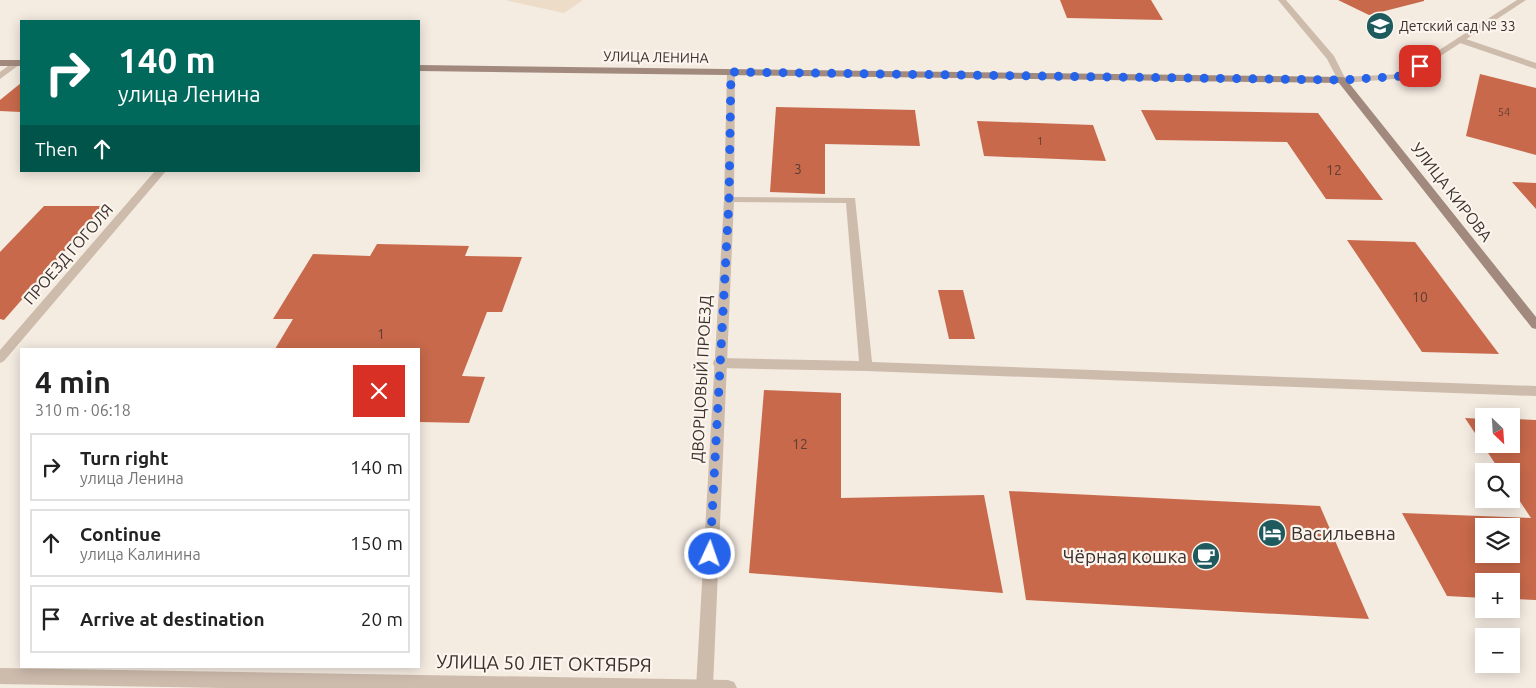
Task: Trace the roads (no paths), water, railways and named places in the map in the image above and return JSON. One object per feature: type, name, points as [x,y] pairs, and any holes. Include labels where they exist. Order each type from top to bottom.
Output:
[{"type":"main road","points":[[0,63],[18,63]]},
{"type":"main road","name":"УЛИЦА ЛЕНИНА","points":[[420,68],[1342,80]]},
{"type":"main road","name":"УЛИЦА КИРОВА","points":[[1342,80],[1536,325]]},
{"type":"street","points":[[1282,0],[1330,58],[1342,80],[1404,76],[1522,0]]},
{"type":"street","points":[[1460,40],[1536,66]]},
{"type":"street","points":[[0,76],[18,63]]},
{"type":"street","name":"ДВОРЦОВЫЙ ПРОЕЗД","points":[[704,687],[719,363],[729,200],[731,72]]},
{"type":"street","name":"ПРОЕЗД ГОГОЛЯ","points":[[0,358],[159,172]]},
{"type":"street","points":[[729,200],[851,200],[866,366]]},
{"type":"street","points":[[719,363],[866,366],[1536,391]]},
{"type":"street","name":"УЛИЦА 50 ЛЕТ ОКТЯБРЯ","points":[[0,676],[728,688]]},
{"type":"place","name":"Детский сад № 33","points":[[1380,26]]},
{"type":"place","name":"Васильевна","points":[[1272,533]]},
{"type":"place","name":"Чёрная кошка","points":[[1206,556]]}]
